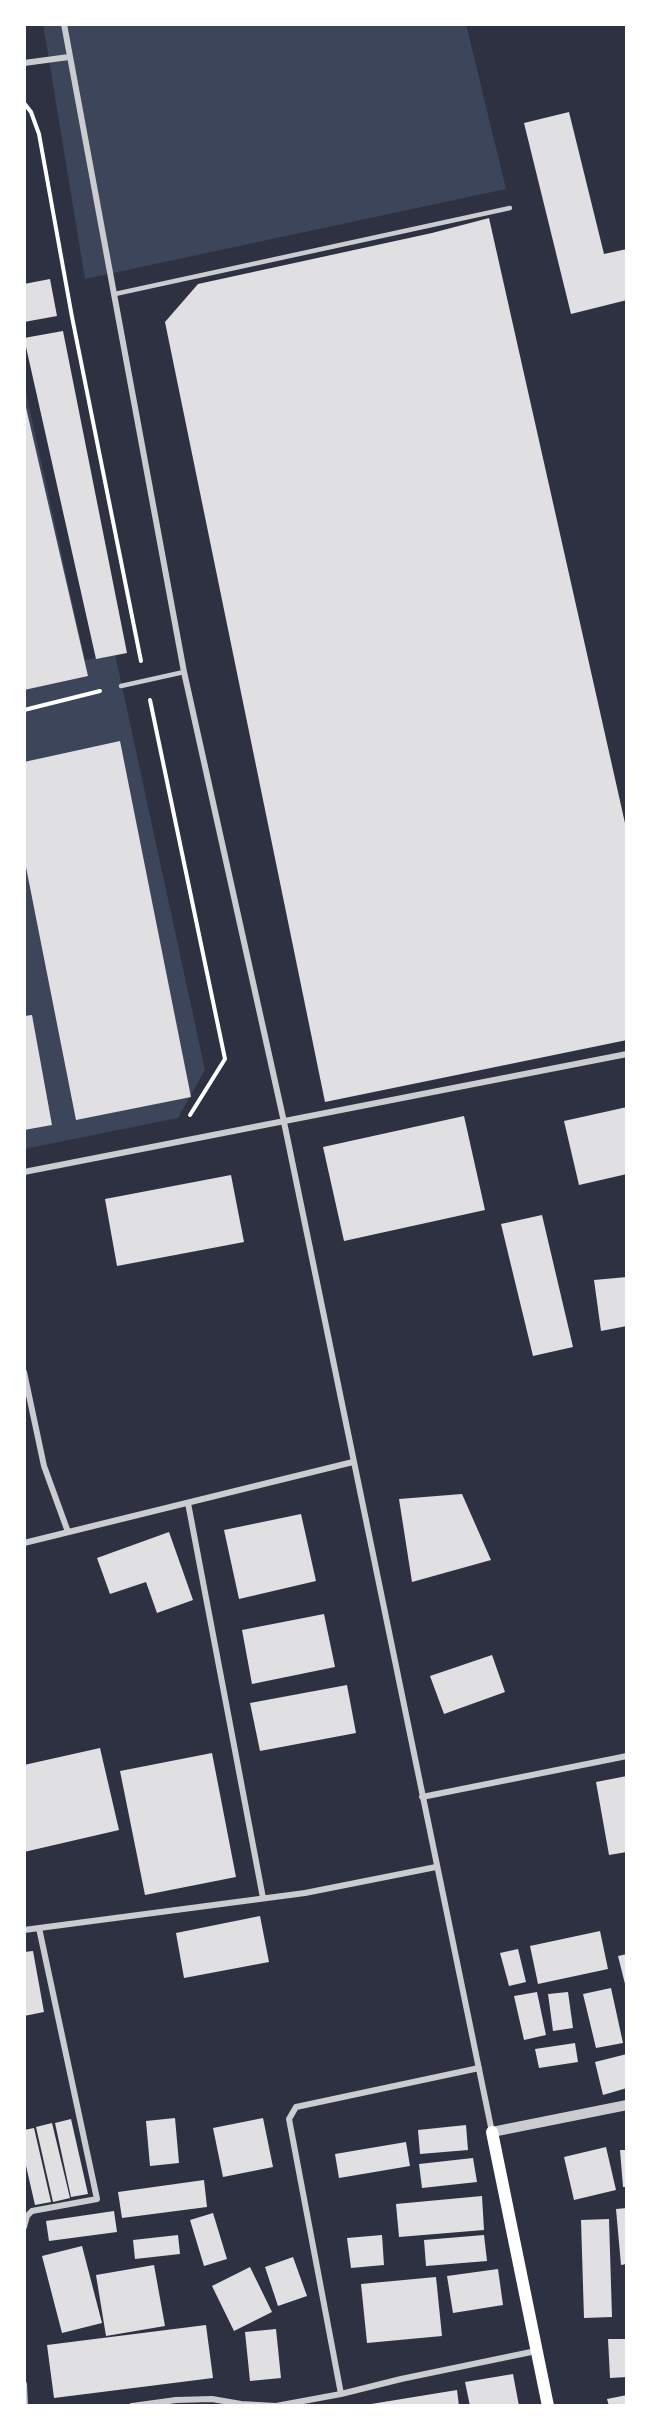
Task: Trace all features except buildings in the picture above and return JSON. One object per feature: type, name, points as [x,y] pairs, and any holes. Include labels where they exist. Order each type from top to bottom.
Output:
[{"type":"main road","points":[[492,2132],[548,2406]]},
{"type":"street","points":[[64,24],[184,672],[284,1122],[492,2132],[627,2105]]},
{"type":"street","points":[[24,63],[69,57]]},
{"type":"street","points":[[24,1172],[627,1053]]},
{"type":"street","points":[[24,1372],[44,1466],[68,1532]]},
{"type":"street","points":[[24,1543],[353,1462]]},
{"type":"street","points":[[188,1503],[263,1898]]},
{"type":"street","points":[[422,1797],[627,1756]]},
{"type":"street","points":[[24,1930],[304,1893],[436,1867]]},
{"type":"street","points":[[24,2227],[27,2216],[32,2211],[97,2199],[39,1928]]},
{"type":"street","points":[[341,2394],[289,2119],[296,2107],[479,2068]]},
{"type":"street","points":[[132,2406],[176,2400],[212,2399],[241,2404],[276,2406],[536,2351]]},
{"type":"street","points":[[24,2384],[25,2406]]},
{"type":"lane","points":[[115,294],[510,208]]},
{"type":"lane","points":[[121,686],[184,672]]},
{"type":"path","points":[[24,710],[121,686]]},
{"type":"shaded area","points":[[43,24],[466,24],[506,189],[85,279]]},
{"type":"shaded area","points":[[24,384],[85,660],[115,654],[205,1070],[178,1118],[24,1149]]}]
